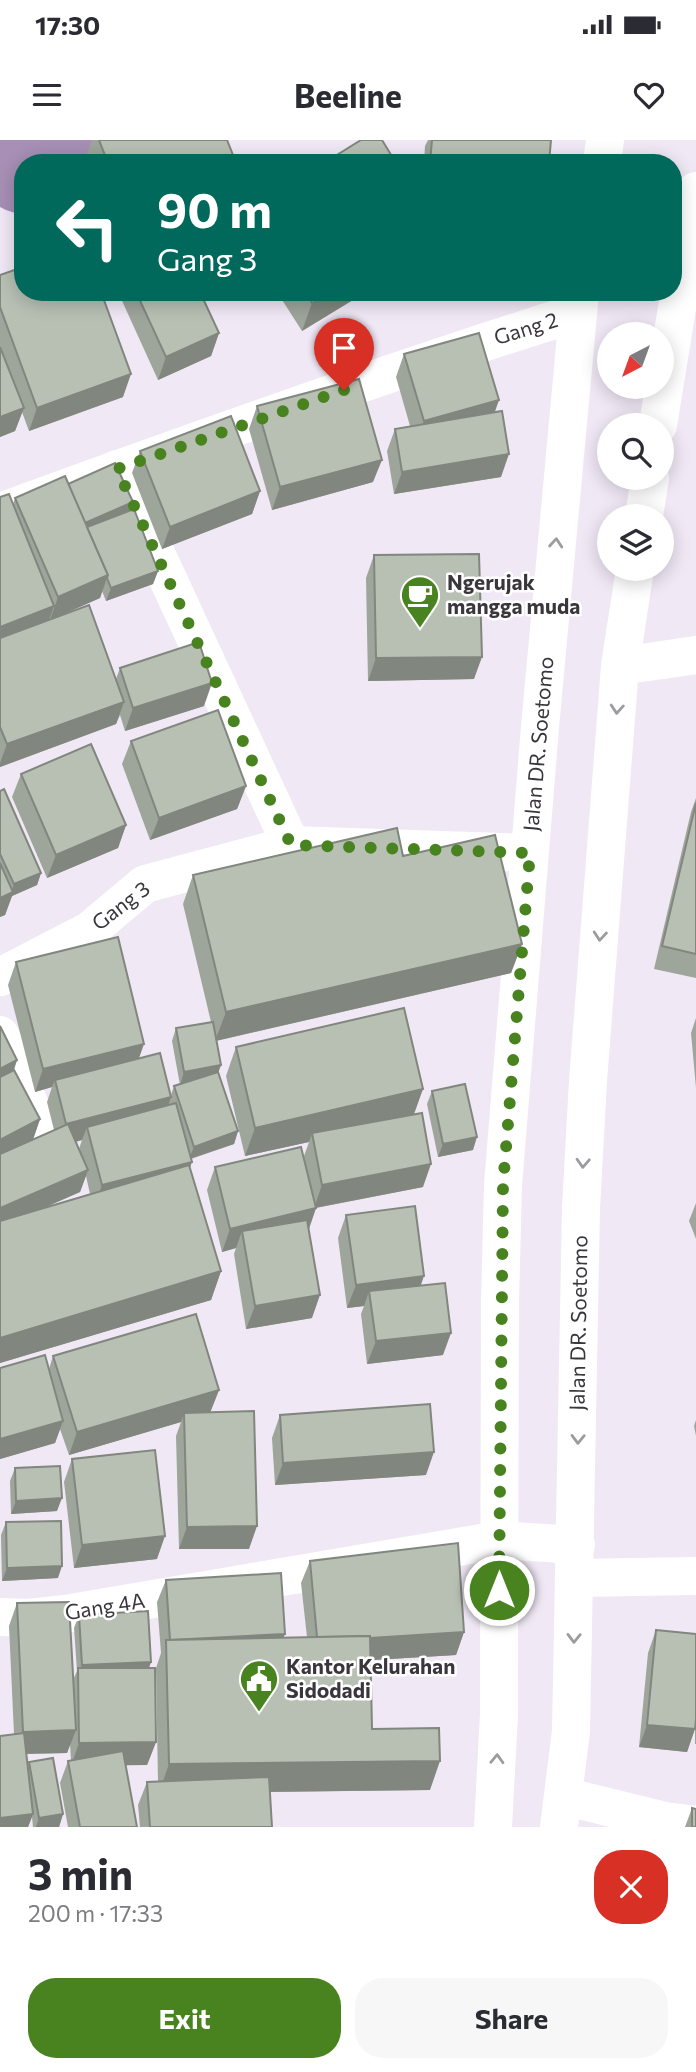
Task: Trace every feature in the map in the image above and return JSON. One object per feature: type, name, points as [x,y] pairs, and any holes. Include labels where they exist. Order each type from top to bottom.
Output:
[{"type":"street","points":[[682,277],[696,191]]},
{"type":"street","points":[[660,413],[678,301]]},
{"type":"street","name":"Gang 2","points":[[0,512],[474,345],[578,303]]},
{"type":"street","name":"Jalan DR. Soetomo","points":[[493,1827],[499,1714],[503,1185],[578,303]]},
{"type":"street","points":[[117,469],[291,845]]},
{"type":"street","name":"Jalan DR. Soetomo","points":[[561,1812],[571,1731],[581,1208],[588,1081],[620,666],[633,581]]},
{"type":"street","points":[[620,666],[696,655]]},
{"type":"street","name":"Gang 3","points":[[0,977],[89,931],[145,884],[291,845],[530,853]]},
{"type":"street","points":[[0,1035],[47,1146]]},
{"type":"street","name":"Gang 4A","points":[[0,1617],[28,1618],[65,1614],[499,1540],[576,1562],[696,1576]]},
{"type":"street","points":[[561,1812],[696,1825]]},
{"type":"building","points":[[99,140],[227,140],[233,154],[104,154]]},
{"type":"building","points":[[361,140],[382,140],[391,154],[338,154]]},
{"type":"building","points":[[432,140],[551,140],[550,154],[431,154]]},
{"type":"building","points":[[14,270],[14,301],[104,301],[131,374],[37,408],[0,307],[0,275]]},
{"type":"building","points":[[140,301],[204,301],[219,333],[166,357]]},
{"type":"building","points":[[479,333],[499,400],[424,421],[404,354]]},
{"type":"building","points":[[0,347],[24,408],[0,417]]},
{"type":"building","points":[[359,379],[382,460],[280,487],[257,406]]},
{"type":"building","points":[[502,411],[509,454],[402,472],[395,429]]},
{"type":"building","points":[[231,416],[260,491],[170,527],[140,451]]},
{"type":"building","points":[[115,463],[133,502],[85,523],[68,484]]},
{"type":"building","points":[[65,476],[108,575],[58,597],[15,498]]},
{"type":"building","points":[[9,494],[54,606],[0,627],[0,497]]},
{"type":"building","points":[[134,509],[158,571],[111,588],[87,527]]},
{"type":"building","name":"Ngerujak mangga muda","points":[[479,554],[482,657],[376,658],[374,555]]},
{"type":"building","points":[[89,605],[124,702],[7,744],[0,727],[0,638]]},
{"type":"building","points":[[199,642],[212,683],[133,708],[120,668]]},
{"type":"building","points":[[218,710],[246,786],[159,818],[131,741]]},
{"type":"building","points":[[91,744],[126,825],[56,855],[21,774]]},
{"type":"building","points":[[4,789],[41,873],[14,884],[0,854],[0,791]]},
{"type":"building","points":[[696,803],[696,954],[662,946]]},
{"type":"building","points":[[397,828],[403,856],[495,835],[522,944],[226,1012],[193,875]]},
{"type":"building","points":[[0,863],[13,892],[0,898]]},
{"type":"building","points":[[118,937],[144,1044],[43,1069],[16,962]]},
{"type":"building","points":[[404,1008],[423,1089],[255,1128],[236,1047]]},
{"type":"building","points":[[213,1022],[221,1065],[184,1072],[176,1028]]},
{"type":"building","points":[[0,1026],[17,1060],[0,1069]]},
{"type":"building","points":[[160,1053],[171,1097],[66,1124],[55,1080]]},
{"type":"building","points":[[14,1070],[40,1119],[0,1140],[0,1077]]},
{"type":"building","points":[[218,1072],[238,1131],[194,1147],[174,1086]]},
{"type":"building","points":[[465,1084],[477,1137],[443,1144],[432,1091]]},
{"type":"building","points":[[176,1103],[192,1162],[102,1185],[87,1127]]},
{"type":"building","points":[[422,1113],[431,1164],[322,1185],[312,1133]]},
{"type":"building","points":[[68,1124],[88,1170],[0,1208],[0,1154]]},
{"type":"building","points":[[301,1147],[316,1208],[230,1229],[215,1167]]},
{"type":"building","points":[[189,1165],[221,1271],[0,1338],[0,1221]]},
{"type":"building","points":[[415,1206],[424,1276],[356,1285],[346,1215]]},
{"type":"building","points":[[307,1220],[320,1295],[255,1306],[242,1231]]},
{"type":"building","points":[[445,1283],[451,1333],[376,1341],[369,1291]]},
{"type":"building","points":[[196,1314],[219,1390],[77,1432],[53,1356]]},
{"type":"building","points":[[45,1355],[63,1421],[0,1439],[0,1368]]},
{"type":"building","points":[[430,1404],[434,1452],[283,1463],[280,1415]]},
{"type":"building","points":[[254,1411],[257,1526],[187,1527],[184,1413]]},
{"type":"building","points":[[155,1450],[165,1536],[82,1545],[72,1459]]},
{"type":"building","points":[[60,1466],[62,1498],[16,1501],[15,1468]]},
{"type":"building","points":[[61,1521],[62,1566],[7,1568],[6,1522]]},
{"type":"building","points":[[458,1543],[464,1632],[370,1638],[317,1637],[310,1561]]},
{"type":"building","points":[[281,1573],[285,1634],[170,1640],[166,1580]]},
{"type":"building","points":[[69,1602],[76,1730],[23,1732],[17,1603]]},
{"type":"building","points":[[148,1611],[151,1662],[82,1665],[79,1615]]},
{"type":"building","points":[[656,1630],[696,1634],[695,1729],[647,1725]]},
{"type":"building","name":"Kantor Kelurahan Sidodadi","points":[[370,1636],[372,1729],[439,1728],[440,1761],[169,1764],[166,1640]]},
{"type":"building","points":[[78,1668],[155,1668],[156,1742],[79,1743]]},
{"type":"building","points":[[24,1733],[33,1814],[0,1818],[0,1736]]},
{"type":"building","points":[[123,1751],[137,1827],[80,1827],[68,1761]]},
{"type":"building","points":[[53,1758],[63,1814],[39,1818],[29,1762]]},
{"type":"building","points":[[269,1777],[272,1827],[150,1827],[147,1782]]},
{"type":"building","points":[[692,1808],[696,1809],[696,1827],[692,1827]]},
{"type":"waterway","points":[[42,154],[66,140]]},
{"type":"place","name":"Ngerujak mangga muda","points":[[420,629]]},
{"type":"place","name":"Kantor Kelurahan Sidodadi","points":[[259,1713]]},
{"type":"route","points":[[344,390],[117,469],[291,845],[530,853],[503,1185],[499,1590]]}]
